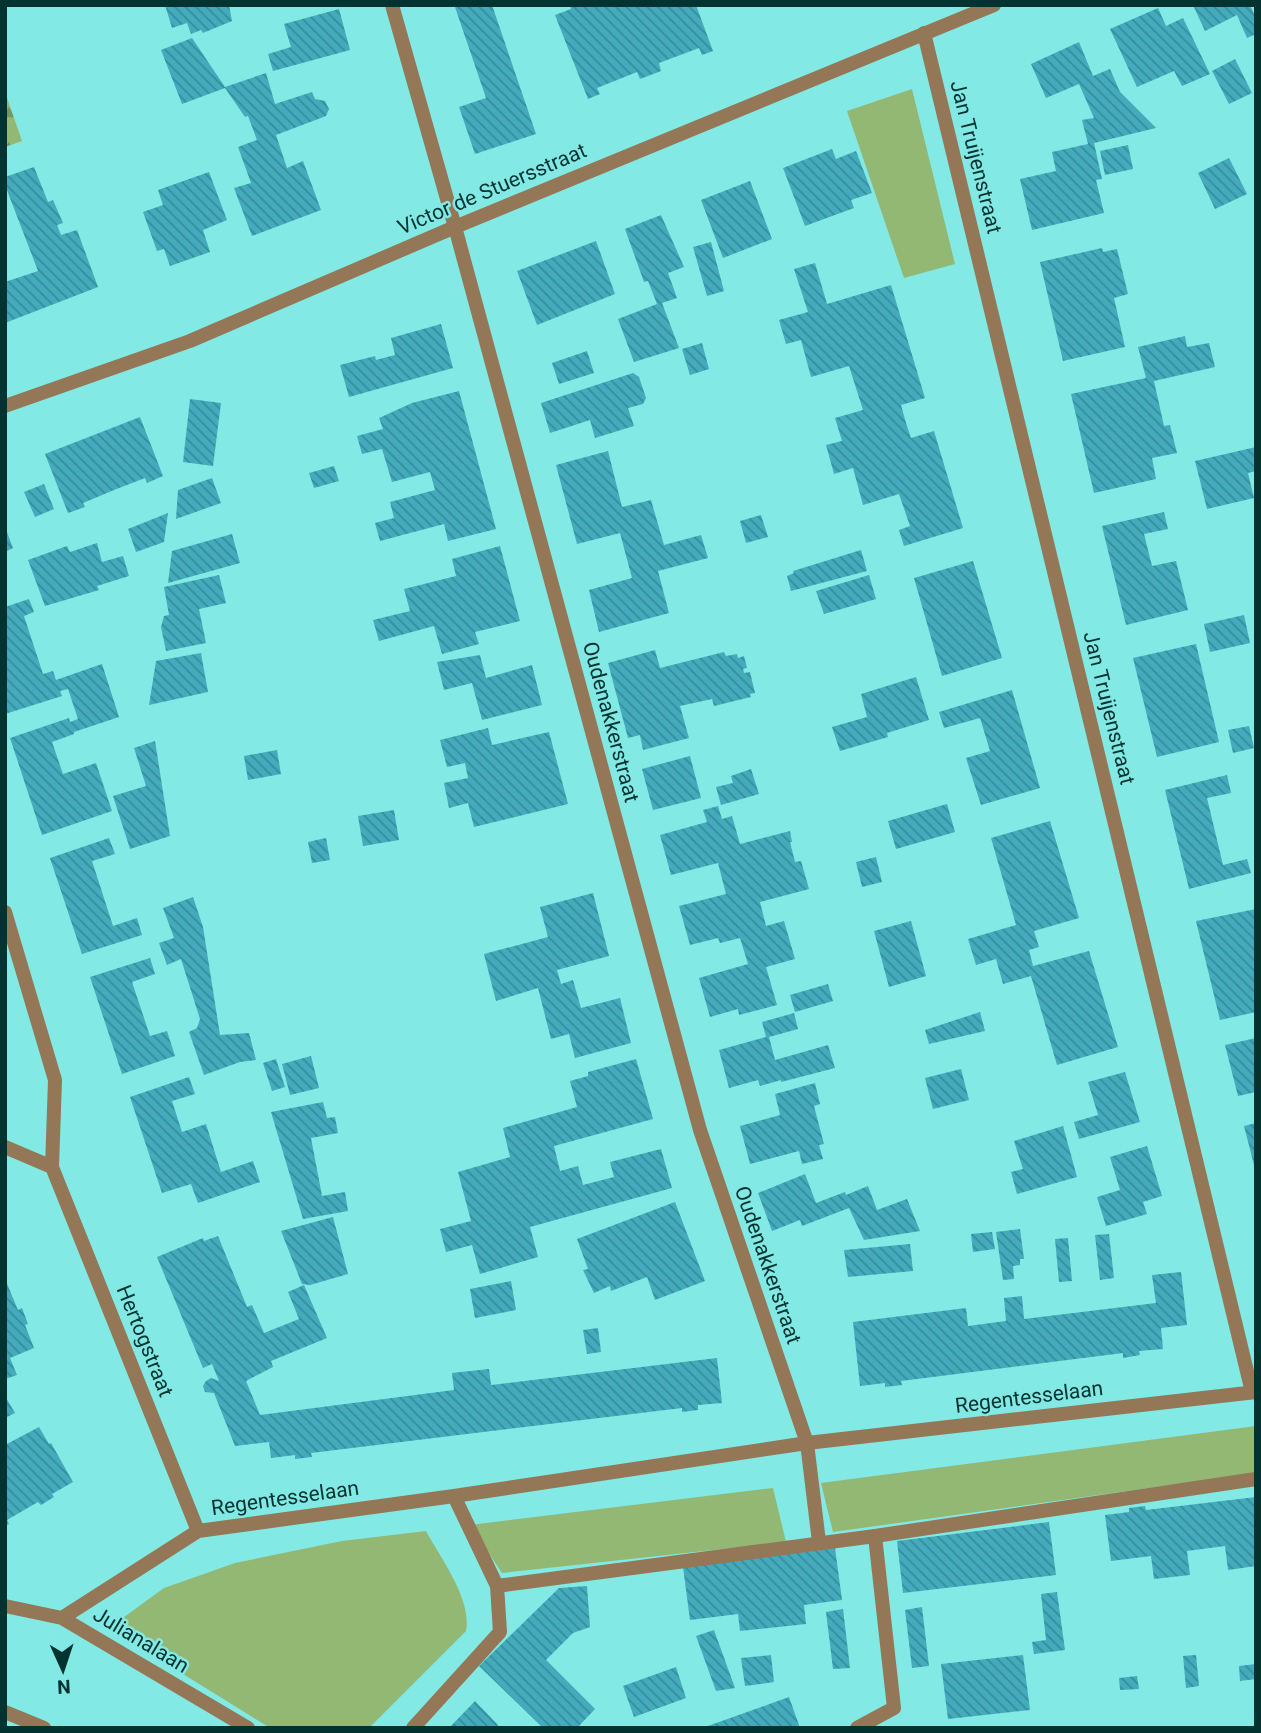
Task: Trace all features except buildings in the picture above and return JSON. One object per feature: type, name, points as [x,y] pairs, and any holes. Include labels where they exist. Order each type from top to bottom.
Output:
[{"type":"street","name":"Oudenakkerstraat","points":[[392,5],[455,227],[700,1130],[807,1443]]},
{"type":"street","name":"Victor de Stuersstraat","points":[[5,406],[190,341],[455,227],[993,5]]},
{"type":"street","name":"Jan Truijenstraat","points":[[925,33],[1254,1392]]},
{"type":"street","name":"Hertogstraat","points":[[5,912],[55,1080],[52,1167],[198,1531]]},
{"type":"street","points":[[5,1147],[52,1167]]},
{"type":"street","name":"Regentesselaan","points":[[62,1618],[198,1531],[807,1443],[1254,1392]]},
{"type":"street","points":[[807,1443],[819,1542]]},
{"type":"street","points":[[497,1586],[875,1536],[1256,1479]]},
{"type":"street","points":[[413,1728],[500,1632],[497,1586],[454,1496]]},
{"type":"street","points":[[858,1728],[894,1708],[875,1536]]},
{"type":"street","name":"Julianalaan","points":[[5,1606],[62,1618],[248,1728]]},
{"type":"street","points":[[5,1712],[44,1728]]},
{"type":"green space","points":[[912,89],[955,264],[904,278],[847,111]]},
{"type":"green space","points":[[5,92],[22,141],[5,147]]},
{"type":"green space","points":[[1256,1426],[1256,1473],[833,1532],[821,1483]]},
{"type":"green space","points":[[773,1488],[786,1542],[502,1573],[470,1525]]},
{"type":"green space","points":[[426,1531],[460,1593],[467,1619],[466,1631],[369,1728],[270,1728],[109,1628],[164,1588],[235,1563],[342,1541]]}]
